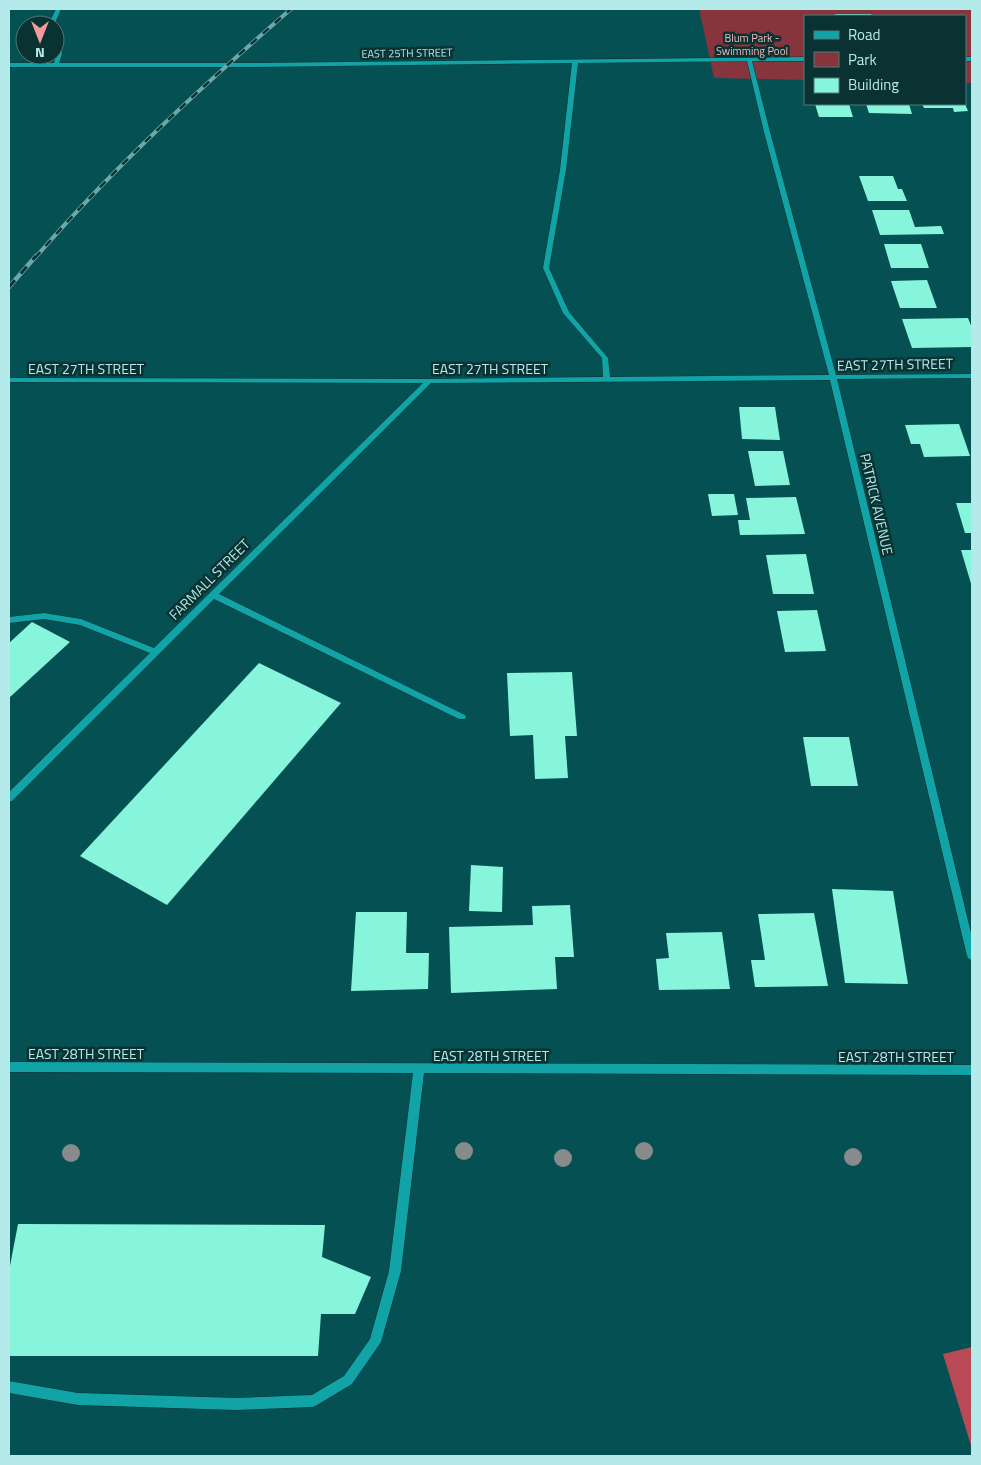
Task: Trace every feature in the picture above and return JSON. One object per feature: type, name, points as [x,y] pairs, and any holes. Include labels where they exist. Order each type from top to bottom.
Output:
[{"type":"street","name":"PATRICK AVENUE","points":[[749,59],[833,377],[972,956]]},
{"type":"street","name":"EAST 25TH STREET","points":[[65,65],[804,59]]},
{"type":"street","points":[[575,61],[563,170],[546,268],[566,312],[605,358],[607,379]]},
{"type":"street","name":"EAST 27TH STREET","points":[[9,380],[429,381],[972,376]]},
{"type":"street","name":"FARMALL STREET","points":[[9,798],[429,381]]},
{"type":"street","points":[[213,595],[462,717]]},
{"type":"street","points":[[9,620],[44,616],[81,622],[155,652]]},
{"type":"street","name":"EAST 28TH STREET","points":[[9,1067],[972,1070]]},
{"type":"street","points":[[9,1387],[78,1399],[236,1404],[313,1401],[348,1380],[375,1342],[395,1271],[419,1068]]},
{"type":"green space","name":"Blum Park - Swimming Pool","points":[[699,9],[972,9],[972,83],[966,83],[966,15],[804,15],[804,80],[714,78]]},
{"type":"shaded area","points":[[972,1347],[972,1449],[943,1354]]},
{"type":"building","points":[[835,14],[872,15],[836,15]]},
{"type":"building","points":[[815,105],[849,105],[853,117],[819,117]]},
{"type":"building","points":[[866,105],[909,105],[912,114],[869,113]]},
{"type":"building","points":[[922,105],[965,105],[968,111],[954,112],[953,108],[924,108]]},
{"type":"building","points":[[859,176],[893,176],[898,189],[902,189],[907,201],[868,201]]},
{"type":"building","points":[[872,210],[909,210],[915,227],[941,226],[944,234],[880,235]]},
{"type":"building","points":[[884,244],[921,244],[929,268],[891,268]]},
{"type":"building","points":[[927,280],[937,308],[900,308],[891,281]]},
{"type":"building","points":[[968,318],[972,328],[972,347],[912,348],[902,319]]},
{"type":"building","points":[[739,407],[775,407],[780,440],[742,439]]},
{"type":"building","points":[[959,424],[970,456],[924,457],[920,444],[911,444],[905,425]]},
{"type":"building","points":[[748,451],[783,451],[790,485],[755,486]]},
{"type":"building","points":[[708,494],[734,494],[738,515],[712,516]]},
{"type":"building","points":[[796,497],[805,534],[740,535],[738,520],[750,520],[746,498]]},
{"type":"building","points":[[956,503],[972,503],[972,533],[965,533]]},
{"type":"building","points":[[961,550],[972,550],[972,587]]},
{"type":"building","points":[[806,554],[814,594],[773,594],[766,555]]},
{"type":"building","points":[[817,610],[826,651],[785,652],[777,611]]},
{"type":"building","points":[[32,622],[70,642],[9,698],[9,643]]},
{"type":"building","points":[[259,663],[341,703],[167,905],[80,856]]},
{"type":"building","points":[[572,672],[577,736],[565,736],[568,778],[535,779],[533,735],[510,736],[507,673]]},
{"type":"building","points":[[803,737],[849,737],[858,786],[811,786]]},
{"type":"building","points":[[471,865],[503,867],[502,912],[469,911]]},
{"type":"building","points":[[832,889],[893,891],[908,984],[845,983]]},
{"type":"building","points":[[570,905],[574,957],[555,957],[557,989],[451,993],[449,927],[533,925],[532,906]]},
{"type":"building","points":[[356,912],[407,912],[406,953],[429,953],[428,989],[351,991]]},
{"type":"building","points":[[814,913],[828,986],[755,987],[751,960],[765,960],[758,914]]},
{"type":"building","points":[[722,932],[730,989],[659,990],[656,959],[669,958],[666,933]]},
{"type":"building","points":[[18,1224],[325,1225],[322,1257],[371,1277],[355,1314],[321,1314],[318,1356],[9,1356],[9,1271]]},
{"type":"railway","points":[[35,258],[95,192],[158,129],[291,9]]},
{"type":"railway","points":[[9,287],[36,256]]}]
